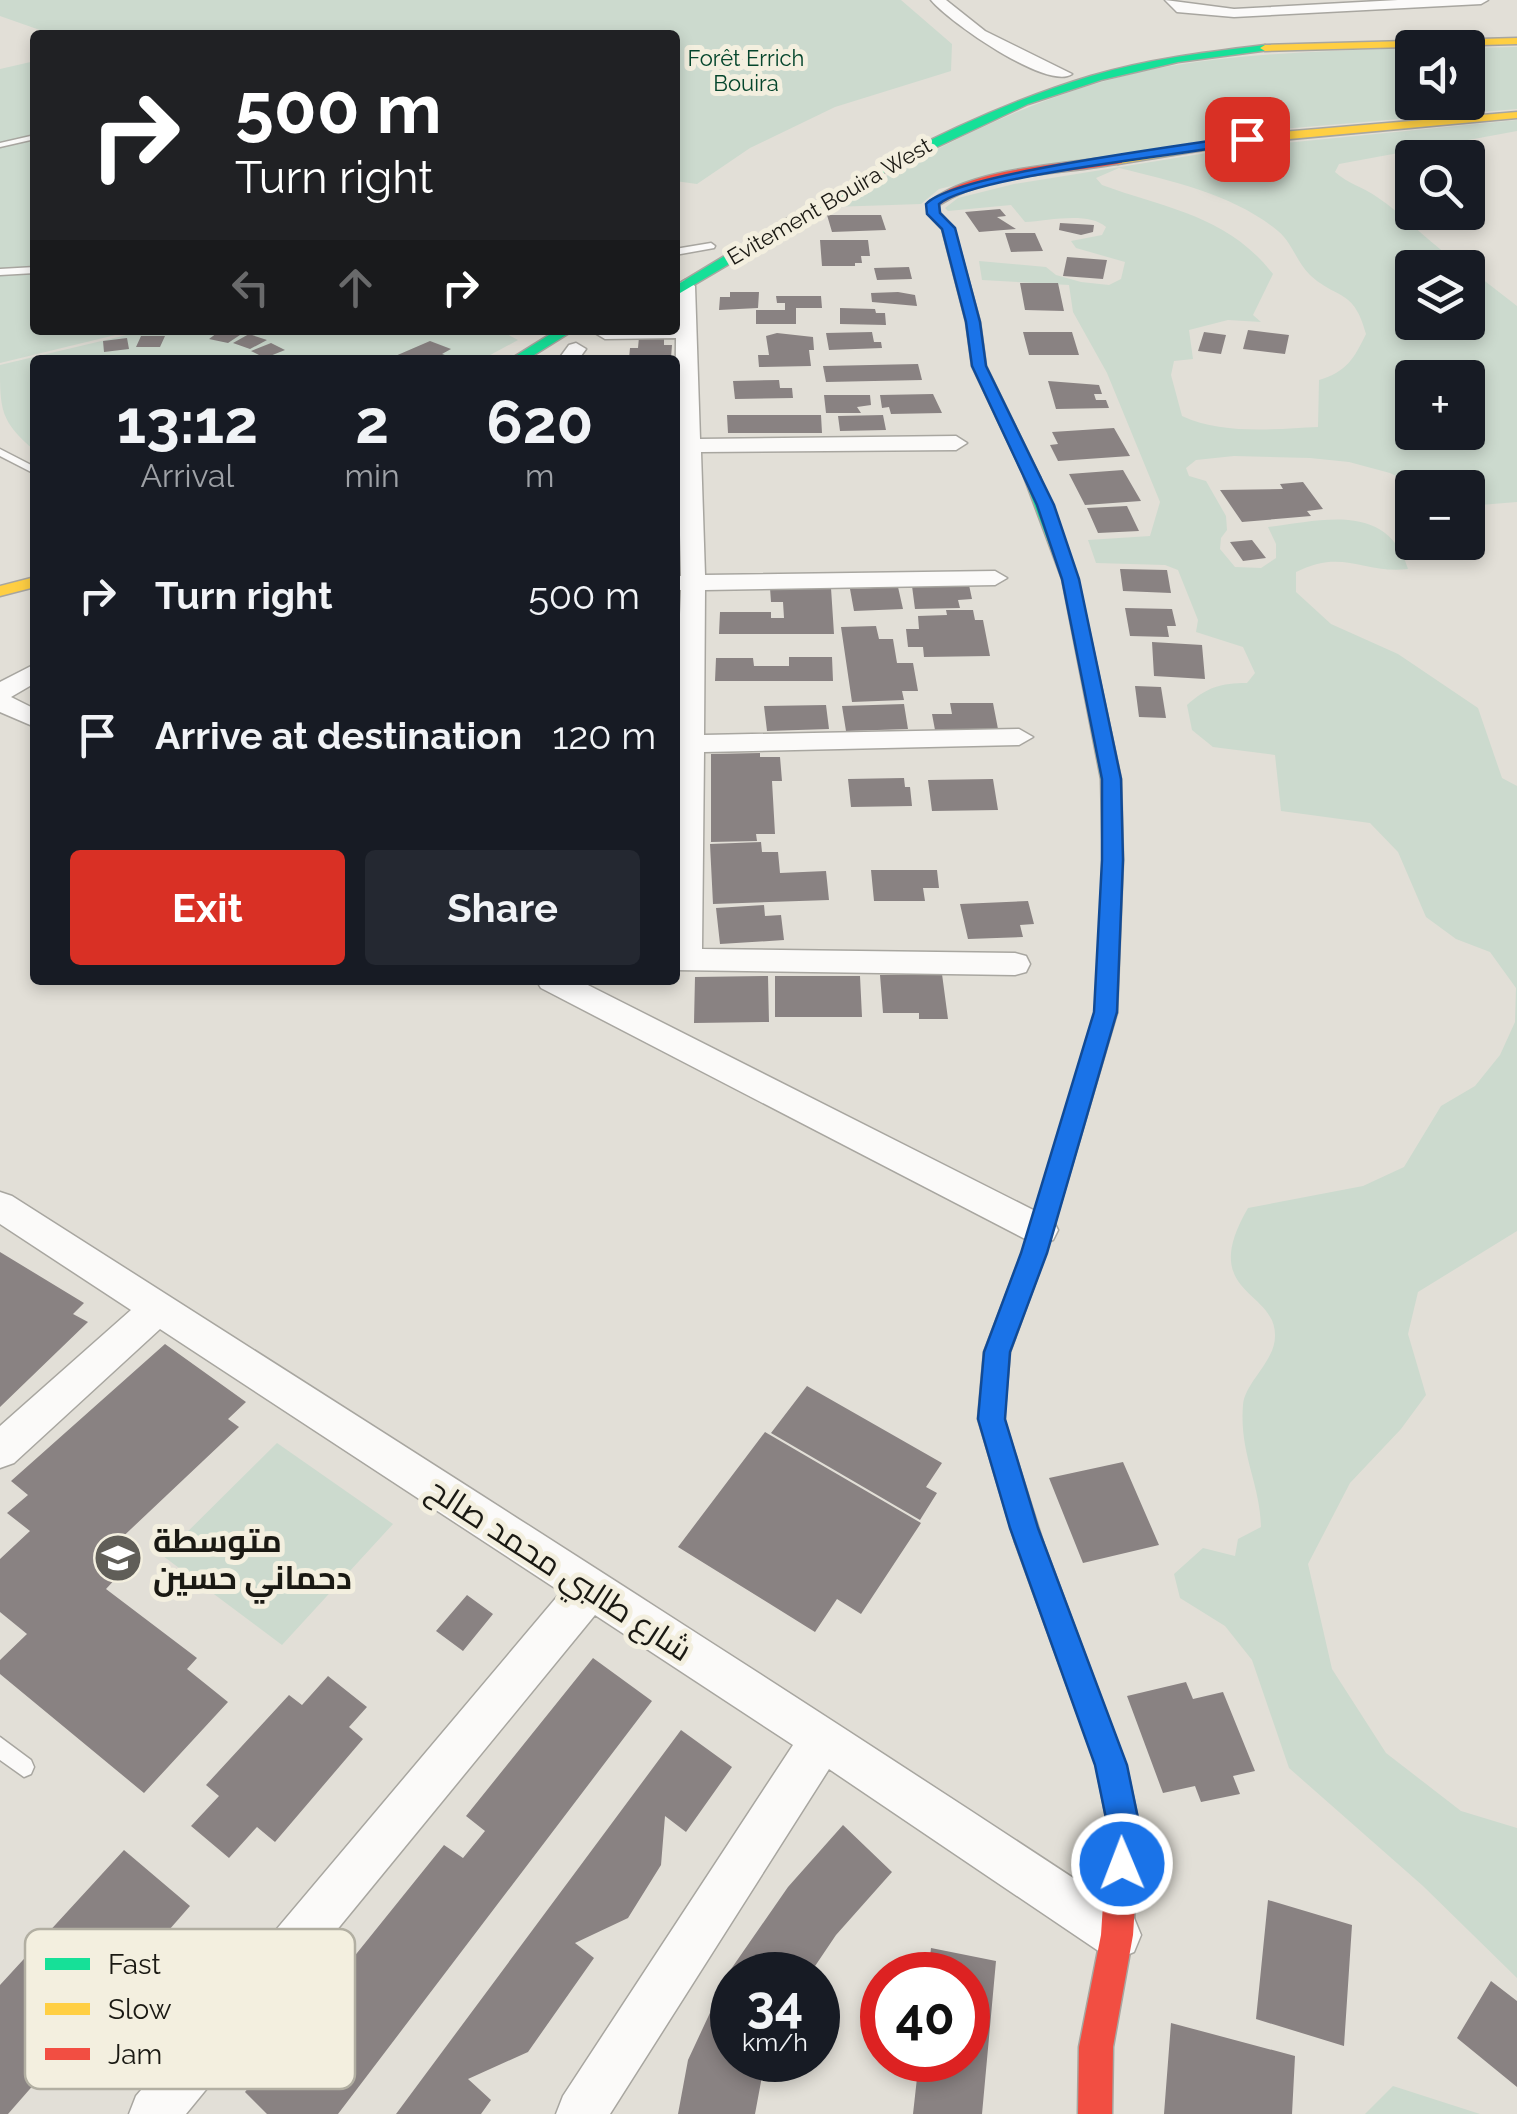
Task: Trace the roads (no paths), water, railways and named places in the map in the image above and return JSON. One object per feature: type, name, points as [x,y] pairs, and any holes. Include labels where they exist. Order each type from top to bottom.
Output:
[{"type":"main road","name":"Evitement Bouira West","points":[[680,281],[712,246],[887,142],[962,109],[1064,74],[1194,46],[1342,36],[1517,34]]},
{"type":"main road","name":"Evitement Bouira West","points":[[680,281],[917,147],[974,121],[1085,80],[1162,60],[1230,53],[1398,42],[1517,42]]},
{"type":"main road","points":[[1095,2114],[1096,2047],[1117,1935],[1124,1828],[1111,1765],[1024,1528],[992,1419],[997,1352],[1040,1230],[1106,1012],[1111,779],[1070,579],[1046,505],[979,366],[973,322],[948,228],[934,214],[933,204],[944,194],[1008,178],[1247,139],[1517,115]]},
{"type":"main road","points":[[542,355],[567,350],[599,335]]},
{"type":"main road","points":[[0,567],[30,559]]},
{"type":"main road","points":[[0,591],[30,583]]},
{"type":"street","points":[[938,0],[947,11],[1000,46],[1064,74]]},
{"type":"street","points":[[1172,0],[1182,9],[1234,12],[1481,0]]},
{"type":"street","points":[[680,288],[687,332],[680,959],[1015,964]]},
{"type":"street","points":[[680,332],[687,332]]},
{"type":"street","points":[[683,446],[956,443]]},
{"type":"street","points":[[684,582],[995,578]]},
{"type":"street","points":[[0,693],[30,675]]},
{"type":"street","points":[[0,702],[30,717]]},
{"type":"street","points":[[681,743],[1019,737]]},
{"type":"street","points":[[562,985],[1040,1230]]},
{"type":"street","name":"شارع طالبي محمد صالح","points":[[0,1206],[823,1739],[1117,1935]]},
{"type":"street","points":[[0,1452],[159,1308]]},
{"type":"street","points":[[308,1929],[590,1589]]},
{"type":"street","points":[[581,2114],[613,2090],[823,1739]]},
{"type":"street","points":[[154,2114],[175,2089]]},
{"type":"lane","points":[[0,145],[30,138]]},
{"type":"lane","points":[[680,251],[712,246]]},
{"type":"lane","points":[[0,272],[30,270]]},
{"type":"lane","points":[[0,452],[30,468]]},
{"type":"lane","points":[[0,1747],[24,1768]]},
{"type":"place","name":"متوسطة دحماني حسين","points":[[118,1558]]},
{"type":"park label","name":"Forêt Errich Bouira","points":[[746,70]]}]
